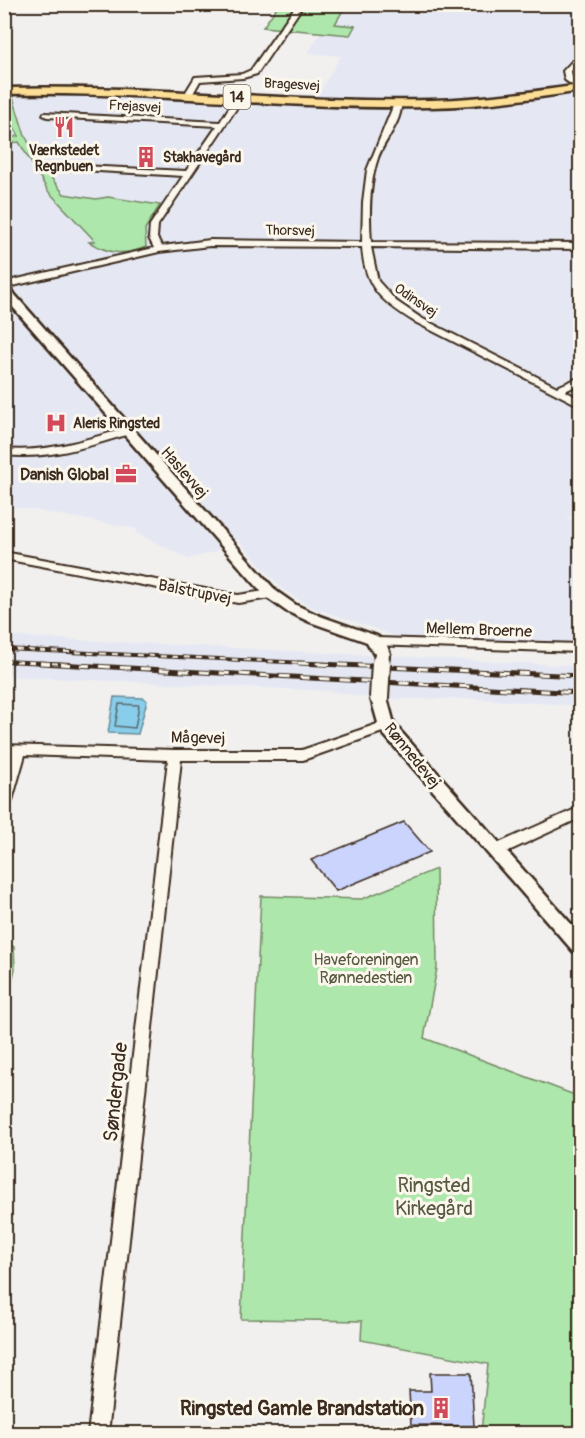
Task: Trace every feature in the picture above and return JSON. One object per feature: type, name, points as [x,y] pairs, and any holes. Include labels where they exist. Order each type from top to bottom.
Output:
[{"type":"main road","name":"Bragesvej","points":[[4,91],[77,90],[398,104],[470,102],[579,87]]},
{"type":"main road","name":"Bragesvej","points":[[470,102],[579,87]]},
{"type":"street","points":[[188,95],[198,79],[243,76],[256,71],[301,4]]},
{"type":"street","points":[[579,87],[570,75],[580,59]]},
{"type":"street","points":[[159,249],[153,238],[154,225],[240,97]]},
{"type":"street","name":"Odinsvej","points":[[398,104],[373,160],[367,187],[368,264],[373,281],[397,307],[418,320],[580,403]]},
{"type":"street","name":"Frejasvej","points":[[47,115],[222,124]]},
{"type":"street","points":[[65,167],[188,174]]},
{"type":"street","name":"Thorsvej","points":[[4,285],[159,249],[210,243],[580,246]]},
{"type":"street","name":"Haslevvej","points":[[4,289],[271,594]]},
{"type":"street","points":[[557,391],[580,380]]},
{"type":"street","points":[[4,452],[21,455],[46,454],[128,431]]},
{"type":"street","name":"Balstrupvej","points":[[4,555],[238,599],[271,594]]},
{"type":"street","points":[[271,594],[291,608],[315,619],[366,636],[379,648]]},
{"type":"street","name":"Mellem Broerne","points":[[379,648],[580,648]]},
{"type":"street","name":"Rønnedevej","points":[[379,648],[379,698],[386,726],[580,946]]},
{"type":"street","name":"Mågevej","points":[[12,750],[174,755],[303,755],[386,726]]},
{"type":"street","points":[[4,804],[12,750]]},
{"type":"street","name":"Søndergade","points":[[98,1434],[174,755]]},
{"type":"street","points":[[495,851],[580,812]]},
{"type":"shaded area","points":[[346,5],[580,5],[580,518],[565,516],[580,525],[580,644],[402,638],[308,606],[281,588],[238,540],[214,552],[188,559],[136,533],[137,529],[5,505],[5,94],[61,93],[313,103],[341,56],[308,53],[321,32],[350,35],[355,26],[334,24]]},
{"type":"shaded area","points":[[4,636],[580,666],[580,706],[479,699],[393,699],[362,697],[330,691],[5,676]]},
{"type":"green space","points":[[279,4],[346,5],[335,24],[355,26],[350,35],[263,27]]},
{"type":"green space","points":[[12,94],[25,136],[44,169],[64,194],[96,199],[108,197],[160,205],[145,229],[146,247],[124,253],[103,249],[89,242],[95,241],[48,191],[19,142],[5,144],[5,139],[19,136],[5,111],[5,95]]},
{"type":"green space","name":"Ringsted Kirkegård","points":[[436,869],[437,968],[424,1038],[580,1097],[580,1433],[481,1433],[488,1364],[361,1340],[362,1321],[241,1319],[261,896],[362,899]]},
{"type":"green space","points":[[5,942],[14,947],[15,969],[5,1012]]},
{"type":"water","points":[[114,697],[144,698],[147,701],[138,734],[108,733]]},
{"type":"building","points":[[404,822],[430,852],[336,891],[311,860]]},
{"type":"building","name":"Ringsted Gamle Brandstation","points":[[430,1373],[471,1373],[474,1426],[411,1425],[409,1391],[431,1391]]},
{"type":"railway","points":[[4,649],[330,664]]},
{"type":"railway","points":[[4,661],[70,664]]},
{"type":"railway","points":[[40,663],[580,693]]},
{"type":"railway","points":[[298,663],[580,676]]},
{"type":"place","name":"Værkstedet Regnbuen","points":[[64,127]]},
{"type":"place","name":"Stakhavegård","points":[[146,157]]},
{"type":"place","name":"Aleris Ringsted","points":[[56,423]]},
{"type":"place","name":"Danish Global","points":[[126,474]]},
{"type":"place","name":"Ringsted Gamle Brandstation","points":[[441,1408]]},
{"type":"park label","name":"Haveforeningen Rønnedestien","points":[[366,968]]}]
